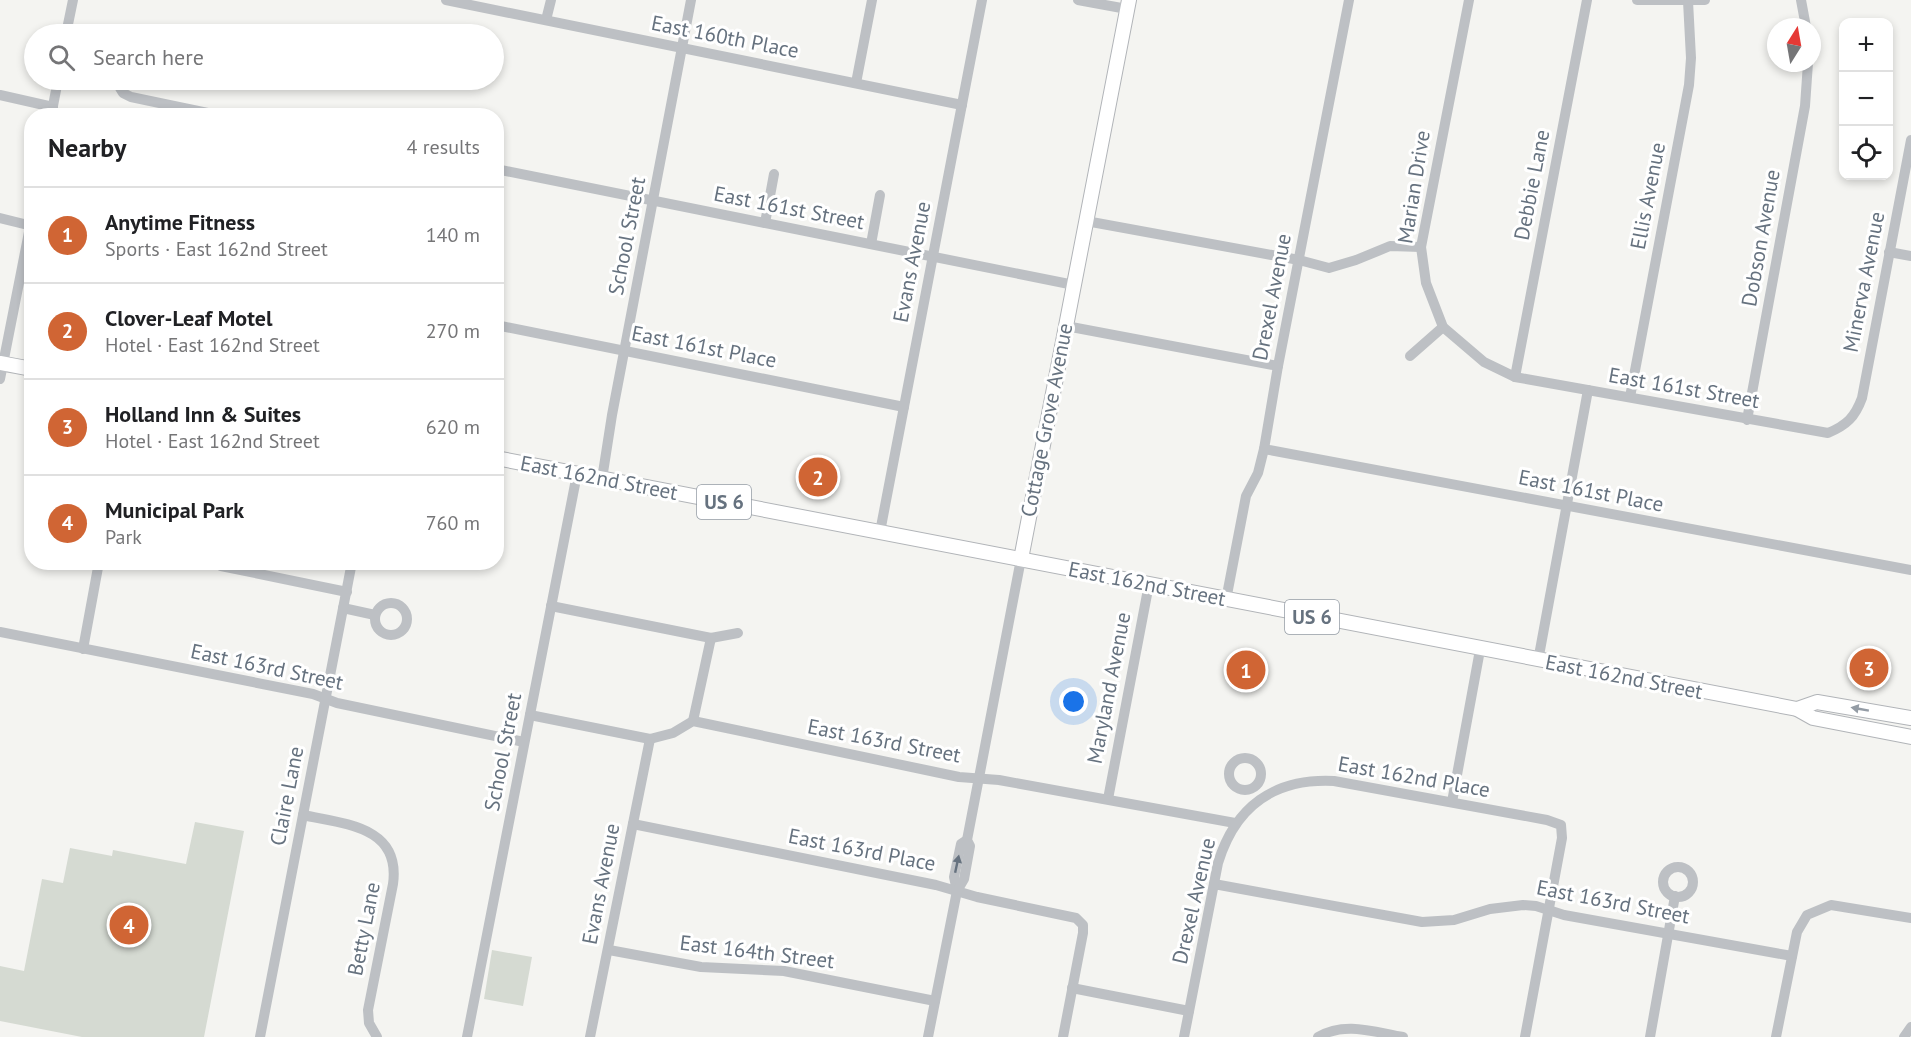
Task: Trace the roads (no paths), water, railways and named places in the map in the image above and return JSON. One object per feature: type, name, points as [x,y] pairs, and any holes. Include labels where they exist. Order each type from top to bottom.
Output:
[{"type":"main road","name":"Cottage Grove Avenue","points":[[1021,559],[1128,4]]},
{"type":"main road","points":[[2,364],[24,368]]},
{"type":"main road","name":"East 162nd Street","points":[[504,460],[1480,650],[1797,709],[1813,718],[1911,737]]},
{"type":"main road","name":"East 162nd Street","points":[[1797,709],[1817,702],[1911,718]]},
{"type":"street","points":[[68,24],[73,0]]},
{"type":"street","name":"East 160th Place","points":[[446,0],[962,105]]},
{"type":"street","points":[[546,21],[550,0]]},
{"type":"street","name":"School Street","points":[[602,479],[690,0]]},
{"type":"street","points":[[856,83],[872,0]]},
{"type":"street","name":"Evans Avenue","points":[[880,532],[982,0]]},
{"type":"street","points":[[1078,0],[1128,4]]},
{"type":"street","name":"Drexel Avenue","points":[[1226,600],[1246,496],[1258,473],[1264,449],[1349,0]]},
{"type":"street","name":"Marian Drive","points":[[1469,0],[1421,247],[1426,283],[1443,327],[1484,362],[1515,377]]},
{"type":"street","name":"Debbie Lane","points":[[1515,377],[1587,0]]},
{"type":"street","points":[[1637,0],[1705,0]]},
{"type":"street","points":[[1801,0],[1804,18]]},
{"type":"street","name":"Ellis Avenue","points":[[1630,397],[1689,85],[1691,58],[1688,1]]},
{"type":"street","name":"Dobson Avenue","points":[[1747,420],[1805,106],[1807,72]]},
{"type":"street","points":[[53,108],[56,90]]},
{"type":"street","points":[[121,90],[131,97],[184,108]]},
{"type":"street","points":[[0,95],[42,108]]},
{"type":"street","name":"Minerva Avenue","points":[[1845,426],[1857,412],[1862,398],[1911,140]]},
{"type":"street","name":"East 161st Street","points":[[504,172],[1074,285]]},
{"type":"street","points":[[765,223],[774,174]]},
{"type":"street","points":[[871,244],[880,195]]},
{"type":"street","points":[[0,218],[24,222]]},
{"type":"street","points":[[1086,221],[1299,260],[1329,268],[1390,246],[1421,247]]},
{"type":"street","points":[[1889,252],[1911,256]]},
{"type":"street","points":[[0,379],[24,257]]},
{"type":"street","points":[[1066,326],[1278,366]]},
{"type":"street","name":"East 161st Place","points":[[504,327],[904,407]]},
{"type":"street","points":[[1410,356],[1443,327]]},
{"type":"street","name":"East 161st Street","points":[[1515,377],[1828,433],[1845,426]]},
{"type":"street","points":[[1538,661],[1588,390]]},
{"type":"street","name":"East 161st Place","points":[[1264,449],[1911,570]]},
{"type":"street","name":"School Street","points":[[467,1037],[577,474]]},
{"type":"street","name":"Cottage Grove Avenue","points":[[928,1037],[957,891],[964,879],[970,846],[966,840],[1021,559]]},
{"type":"street","points":[[83,649],[98,570]]},
{"type":"street","points":[[240,570],[346,592]]},
{"type":"street","name":"Claire Lane","points":[[260,1037],[350,570]]},
{"type":"street","name":"Maryland Avenue","points":[[1108,800],[1149,584]]},
{"type":"street","points":[[551,606],[711,638],[738,633]]},
{"type":"street","points":[[344,609],[375,615]]},
{"type":"street","name":"East 163rd Street","points":[[0,632],[313,694],[326,699],[524,742]]},
{"type":"street","points":[[530,715],[650,739],[673,733],[693,721],[711,638]]},
{"type":"street","points":[[1452,802],[1480,650]]},
{"type":"street","name":"East 163rd Street","points":[[693,721],[959,777],[999,780],[1235,823]]},
{"type":"street","name":"Evans Avenue","points":[[590,1037],[650,739]]},
{"type":"street","name":"East 162nd Place","points":[[1261,798],[1286,787],[1317,780],[1334,781],[1547,820],[1561,825],[1562,838],[1549,910]]},
{"type":"street","points":[[1253,788],[1261,798]]},
{"type":"street","name":"Drexel Avenue","points":[[1184,1037],[1222,851],[1235,823],[1261,798]]},
{"type":"street","name":"Betty Lane","points":[[303,815],[363,828],[380,839],[392,860],[393,884],[368,1010],[369,1023],[377,1037]]},
{"type":"street","name":"East 163rd Place","points":[[633,824],[924,882],[1066,915],[1081,921],[1083,933],[1072,988]]},
{"type":"street","name":"East 163rd Street","points":[[1214,884],[1422,922],[1454,920],[1506,906],[1523,904],[1564,915],[1792,956]]},
{"type":"street","points":[[1650,1037],[1675,897]]},
{"type":"street","points":[[1776,1037],[1801,923],[1814,911],[1831,905],[1839,905],[1911,918]]},
{"type":"street","points":[[1525,1037],[1549,910]]},
{"type":"street","name":"East 164th Street","points":[[609,950],[701,966],[784,971],[935,1000]]},
{"type":"street","points":[[1063,1037],[1072,988],[1189,1011]]},
{"type":"street","points":[[1319,1036],[1334,1029],[1344,1028],[1403,1037]]},
{"type":"street","points":[[1904,1037],[1911,1028]]},
{"type":"place","name":"Clover-Leaf Motel","points":[[818,477]]},
{"type":"place","name":"Holland Inn & Suites","points":[[1869,668]]},
{"type":"place","name":"Anytime Fitness","points":[[1246,670]]},
{"type":"place","name":"Municipal Park","points":[[129,925]]}]
